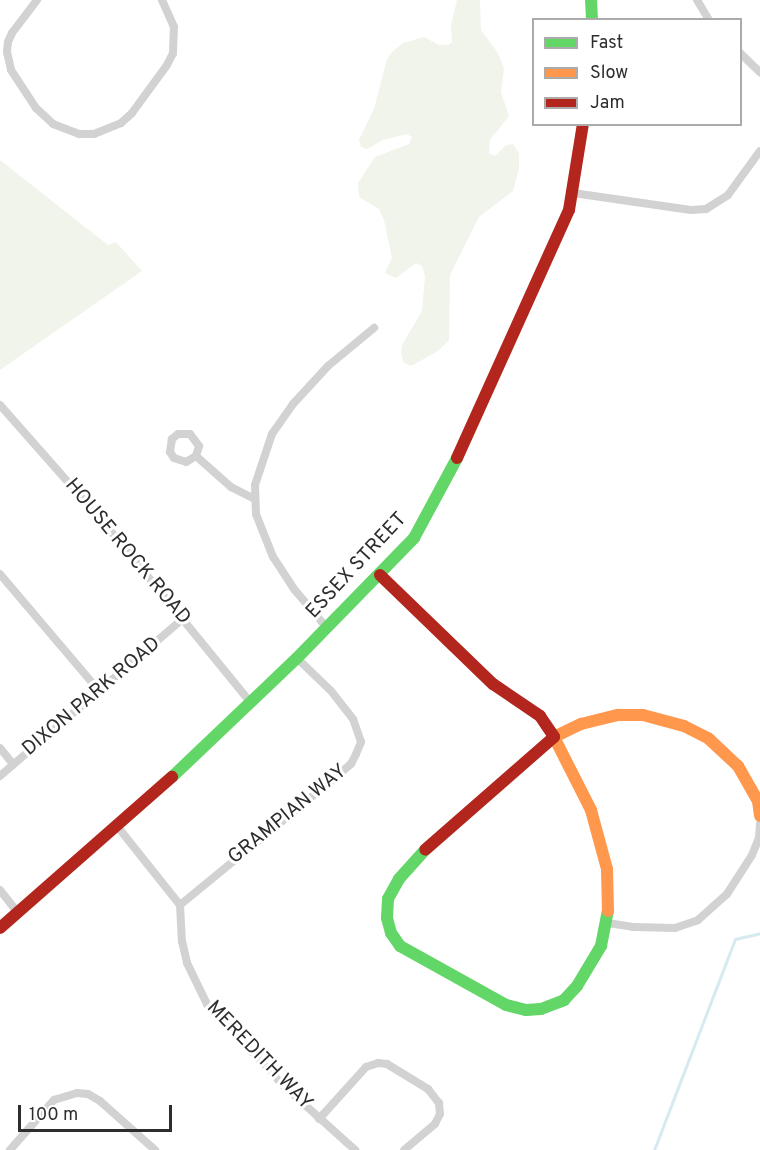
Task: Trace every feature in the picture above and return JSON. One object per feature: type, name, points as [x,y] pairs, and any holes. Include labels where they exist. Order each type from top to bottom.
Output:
[{"type":"street","points":[[37,0],[12,33],[8,42],[10,70],[36,108],[52,124],[79,134],[94,134],[121,123],[132,113],[171,58],[175,41],[174,27],[162,0]]},
{"type":"street","points":[[591,0],[592,18]]},
{"type":"street","points":[[697,0],[708,18]]},
{"type":"street","points":[[742,54],[760,72]]},
{"type":"street","name":"ESSEX STREET","points":[[0,928],[162,788],[297,658],[414,538],[464,445],[569,210],[583,126]]},
{"type":"street","points":[[573,193],[691,210],[706,209],[728,195],[760,151]]},
{"type":"street","points":[[327,628],[273,557],[260,530],[255,500],[258,469],[281,419],[308,386],[374,328]]},
{"type":"street","name":"HOUSE ROCK ROAD","points":[[0,405],[184,618],[250,702]]},
{"type":"street","points":[[196,456],[231,487],[255,500]]},
{"type":"street","points":[[0,574],[99,692]]},
{"type":"street","points":[[380,575],[493,684],[540,716],[554,737],[591,810],[607,869],[608,923],[591,968],[564,1000],[542,1009],[526,1010],[506,1005],[400,946],[391,933],[387,918],[388,899],[417,857],[554,737],[594,719],[618,715],[643,715],[684,726],[721,748],[738,766],[758,801],[760,816]]},
{"type":"street","name":"DIXON PARK ROAD","points":[[0,776],[184,618]]},
{"type":"street","name":"GRAMPIAN WAY","points":[[180,905],[351,764],[356,754],[361,742],[353,719],[331,691],[297,658]]},
{"type":"street","points":[[0,748],[14,764]]},
{"type":"street","points":[[608,923],[633,927],[675,928],[698,920],[727,894],[752,855],[759,838],[760,824]]},
{"type":"street","points":[[117,826],[180,905]]},
{"type":"street","points":[[0,890],[17,912]]},
{"type":"street","name":"MEREDITH WAY","points":[[180,905],[182,941],[187,963],[208,1006],[284,1086],[355,1150]]},
{"type":"street","points":[[319,1119],[363,1070],[374,1063],[387,1064],[428,1089],[439,1103],[440,1114],[435,1124],[404,1150]]},
{"type":"street","points":[[10,1150],[54,1100],[77,1093],[87,1094],[100,1101],[155,1150]]},
{"type":"shaded area","points":[[457,0],[480,0],[481,30],[498,53],[504,69],[501,92],[509,116],[490,140],[489,153],[495,156],[506,145],[513,144],[519,153],[519,169],[513,191],[479,217],[450,275],[449,340],[438,351],[411,366],[404,363],[401,355],[402,345],[422,311],[425,276],[422,266],[416,263],[396,278],[385,273],[392,258],[384,220],[379,209],[359,197],[358,183],[375,157],[409,144],[412,137],[407,134],[383,140],[367,149],[361,147],[359,140],[374,109],[387,59],[403,43],[424,37],[439,45],[448,45],[452,42],[451,25]]},
{"type":"shaded area","points":[[0,160],[108,245],[116,242],[142,271],[0,370]]},
{"type":"waterway","points":[[654,1150],[735,939],[760,933]]},
{"type":"traffic: fast","points":[[591,0],[592,18]]},
{"type":"traffic: fast","points":[[172,777],[297,658],[414,538],[457,458]]},
{"type":"traffic: fast","points":[[425,850],[399,879],[388,899],[387,918],[391,933],[400,946],[506,1005],[526,1010],[541,1009],[564,1000],[577,986],[601,946],[608,911]]},
{"type":"traffic: slow","points":[[608,911],[607,869],[591,810],[554,737],[581,724],[618,715],[643,715],[684,726],[709,739],[738,766],[758,801],[760,816]]},
{"type":"traffic: jam","points":[[457,458],[569,210],[583,126]]},
{"type":"traffic: jam","points":[[380,575],[493,684],[540,716],[554,737],[425,850]]},
{"type":"traffic: jam","points":[[0,928],[172,777]]}]
